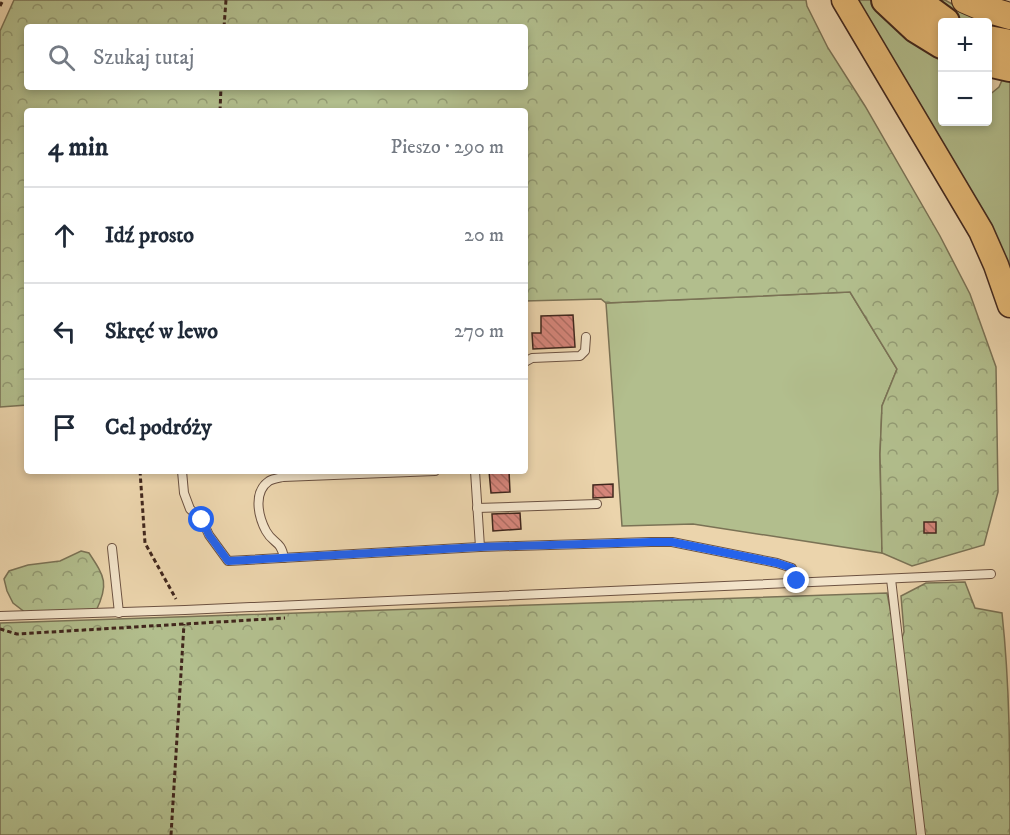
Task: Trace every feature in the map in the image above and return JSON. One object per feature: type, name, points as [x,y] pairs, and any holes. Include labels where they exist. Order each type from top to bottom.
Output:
[{"type":"highway","points":[[886,0],[916,28],[938,42]]},
{"type":"highway","points":[[915,0],[940,18]]},
{"type":"highway","points":[[965,0],[1004,15]]},
{"type":"main road","points":[[844,0],[981,231],[996,264],[1010,305]]},
{"type":"lane","points":[[528,361],[532,358],[579,356],[585,351],[586,337]]},
{"type":"lane","points":[[182,474],[184,493],[190,509],[202,520],[209,535],[228,561],[480,547],[672,542],[777,563],[792,568],[797,581]]},
{"type":"lane","points":[[284,558],[282,548],[266,532],[258,508],[260,493],[269,481],[283,477],[359,474]]},
{"type":"lane","points":[[475,474],[480,547]]},
{"type":"lane","points":[[477,508],[597,504]]},
{"type":"lane","points":[[112,548],[118,613]]},
{"type":"lane","points":[[0,616],[118,613],[990,574]]},
{"type":"lane","points":[[891,579],[921,835]]},
{"type":"path","points":[[0,6],[3,0]]},
{"type":"path","points":[[224,24],[226,0]]},
{"type":"path","points":[[220,108],[221,90]]},
{"type":"path","points":[[140,474],[145,543],[184,610],[171,835]]},
{"type":"green space","points":[[14,0],[806,0],[828,48],[865,106],[940,236],[970,294],[996,367],[998,492],[984,545],[912,566],[882,553],[880,454],[882,406],[897,369],[850,292],[606,303],[601,299],[528,301],[528,108],[24,108],[24,405],[0,407],[0,31]]},
{"type":"green space","points":[[855,0],[876,0],[938,50],[938,126],[992,126],[992,93],[999,87],[1003,78],[1010,79],[1010,287]]},
{"type":"green space","points":[[930,0],[945,0],[982,18],[959,18]]},
{"type":"green space","points":[[992,21],[998,23],[998,34],[992,32]]},
{"type":"green space","points":[[850,292],[897,369],[882,406],[880,454],[882,553],[693,524],[622,526],[606,303]]},
{"type":"green space","points":[[81,551],[89,553],[102,575],[103,594],[96,611],[26,613],[13,603],[4,579],[9,571],[28,565],[60,561]]},
{"type":"green space","points":[[965,582],[975,608],[1002,613],[1010,751],[1010,835],[0,835],[0,623],[887,593],[898,649],[904,632],[901,596],[926,583]]},
{"type":"building","points":[[573,315],[575,347],[533,349],[532,333],[541,333],[541,316]]},
{"type":"building","points":[[489,474],[509,474],[510,492],[491,493]]},
{"type":"building","points":[[613,484],[613,497],[593,498],[593,485]]},
{"type":"building","points":[[520,513],[521,529],[493,531],[492,514]]},
{"type":"building","points":[[924,522],[936,522],[936,533],[924,533]]},
{"type":"route","points":[[202,520],[209,535],[228,561],[522,545],[672,542],[777,563],[792,568],[797,581]]}]
